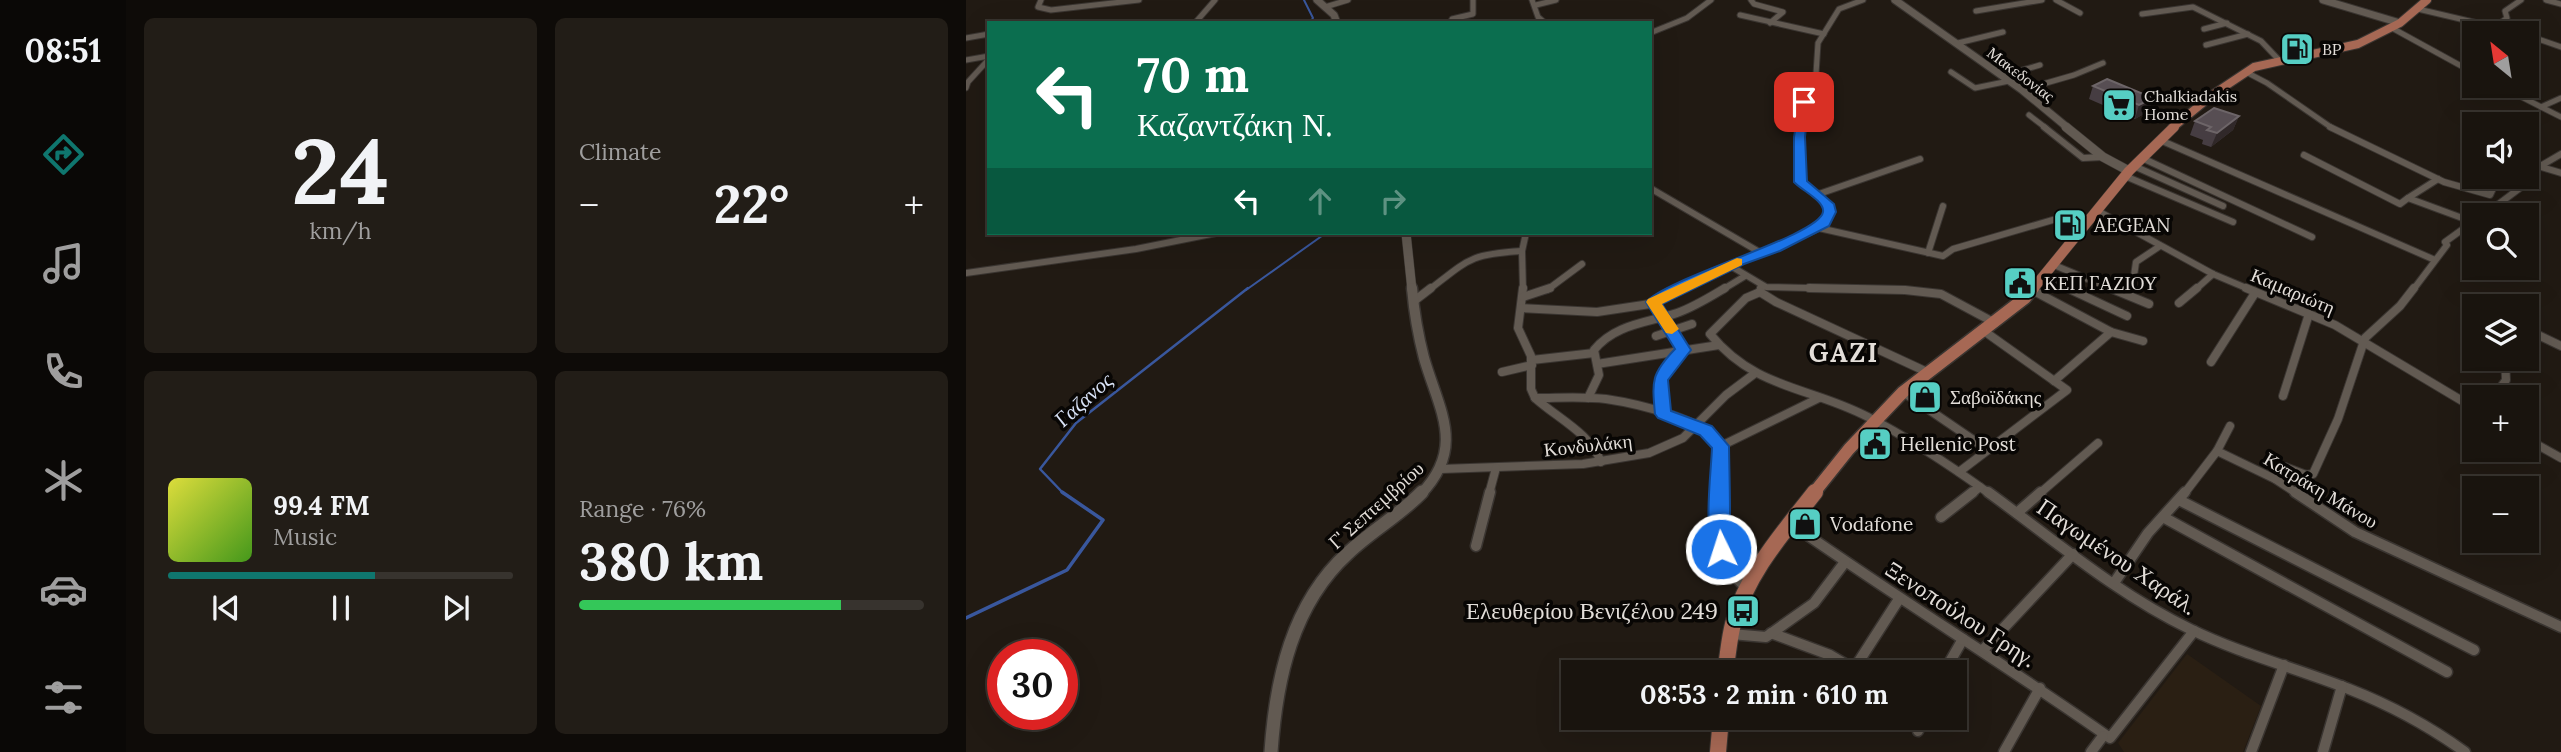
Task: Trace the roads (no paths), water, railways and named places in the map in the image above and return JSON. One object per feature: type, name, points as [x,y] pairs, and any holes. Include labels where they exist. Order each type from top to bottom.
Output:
[{"type":"main road","points":[[1727,660],[1731,634],[1746,587],[1790,523],[1875,421],[1903,392],[1995,323],[2032,290],[2096,210],[2160,140],[2196,108],[2246,72],[2279,60],[2345,49],[2396,25],[2427,0]]},
{"type":"main road","points":[[1718,752],[1720,730]]},
{"type":"street","points":[[1041,0],[1038,7],[1051,10],[1139,0]]},
{"type":"street","points":[[1197,21],[1215,0]]},
{"type":"street","points":[[1317,0],[1334,15],[1336,21]]},
{"type":"street","points":[[1325,8],[1348,0]]},
{"type":"street","points":[[1451,21],[1473,14],[1473,0]]},
{"type":"street","points":[[1543,21],[1538,17],[1534,2],[1556,0]]},
{"type":"street","points":[[1652,32],[1687,18],[1711,0]]},
{"type":"street","points":[[1751,0],[1754,4],[1783,12],[1770,23]]},
{"type":"street","points":[[1521,308],[1604,312],[1654,302],[1729,265],[1819,228],[1827,218],[1830,209],[1828,204],[1800,182],[1800,137],[1804,102],[1816,74],[1818,46],[1824,34],[1839,9],[1863,0]]},
{"type":"street","name":"Μακεδονίας","points":[[1895,0],[2022,90],[2103,157],[2133,168]]},
{"type":"street","points":[[1976,11],[2042,0]]},
{"type":"street","points":[[2056,0],[2080,13]]},
{"type":"street","points":[[2323,0],[2396,25],[2462,66]]},
{"type":"street","points":[[2503,21],[2507,18],[2505,11],[2521,0]]},
{"type":"street","points":[[2546,0],[2561,4]]},
{"type":"street","points":[[2142,14],[2189,6],[2265,44],[2279,60]]},
{"type":"street","points":[[2418,9],[2473,21]]},
{"type":"street","points":[[1740,15],[1824,34]]},
{"type":"street","points":[[2204,29],[2227,23]]},
{"type":"street","points":[[1958,43],[2003,32]]},
{"type":"street","points":[[966,38],[987,34]]},
{"type":"street","points":[[2206,45],[2248,34]]},
{"type":"street","points":[[2539,39],[2559,45]]},
{"type":"street","points":[[966,60],[987,58]]},
{"type":"street","points":[[966,88],[987,60]]},
{"type":"street","points":[[2022,90],[2074,75],[2103,63]]},
{"type":"street","points":[[1951,72],[1975,88],[2039,65]]},
{"type":"street","points":[[2246,72],[2267,83],[2332,129],[2438,179],[2462,187]]},
{"type":"street","points":[[2523,98],[2561,117]]},
{"type":"street","points":[[2541,107],[2561,98]]},
{"type":"street","points":[[2029,115],[2082,159],[2103,157]]},
{"type":"street","points":[[2160,140],[2435,260]]},
{"type":"street","points":[[2539,165],[2561,154]]},
{"type":"street","points":[[2304,155],[2400,204],[2438,179]]},
{"type":"street","points":[[2553,158],[2561,161]]},
{"type":"street","points":[[1816,195],[1920,159]]},
{"type":"street","points":[[2539,166],[2561,173]]},
{"type":"street","points":[[2133,168],[2223,206]]},
{"type":"street","points":[[2133,168],[2233,222]]},
{"type":"street","points":[[2133,168],[2312,237]]},
{"type":"street","points":[[1652,189],[1761,253]]},
{"type":"street","points":[[2469,189],[2488,195],[2494,189]]},
{"type":"street","points":[[2500,203],[2519,189]]},
{"type":"street","points":[[2408,198],[2462,217]]},
{"type":"street","points":[[1928,253],[1944,206]]},
{"type":"street","name":"Καμαριώτη","points":[[2096,210],[2213,274],[2309,314],[2363,341],[2462,400]]},
{"type":"street","points":[[1819,228],[1943,256],[1953,249],[2063,217],[2072,216],[2087,221]]},
{"type":"street","points":[[2275,479],[2282,468],[2309,475],[2316,470],[2342,407],[2363,341],[2400,306],[2447,245],[2445,242],[2462,230]]},
{"type":"street","points":[[966,273],[1136,249],[1206,235]]},
{"type":"street","name":"Γ' Σεπτεμβρίου","points":[[1271,752],[1273,704],[1283,656],[1306,606],[1336,564],[1415,499],[1441,470],[1447,448],[1446,427],[1423,355],[1406,235]]},
{"type":"street","points":[[1524,235],[1523,297],[1518,331],[1532,363],[1531,389],[1535,398],[1573,428],[1598,453],[1601,462]]},
{"type":"street","points":[[2134,276],[2136,262],[2160,246]]},
{"type":"street","points":[[1414,301],[1470,258],[1484,253],[1522,251]]},
{"type":"street","points":[[1523,297],[1547,290],[1582,264]]},
{"type":"street","points":[[1729,265],[1790,309],[1927,372]]},
{"type":"street","points":[[2054,265],[2149,304]]},
{"type":"street","points":[[2179,303],[2213,274]]},
{"type":"street","points":[[1588,398],[1599,378],[1594,353],[1597,345],[1617,331],[1693,307],[1745,276]]},
{"type":"street","points":[[2044,277],[2127,316]]},
{"type":"street","points":[[1597,364],[1683,353],[1719,345],[1711,331],[1746,298],[1761,289],[1936,293],[1954,299],[1995,323]]},
{"type":"street","points":[[2032,290],[2111,332],[2143,341]]},
{"type":"street","points":[[2211,362],[2255,293]]},
{"type":"street","points":[[1654,302],[1673,331],[1683,353]]},
{"type":"street","points":[[2283,396],[2309,314]]},
{"type":"street","points":[[1656,336],[1692,324]]},
{"type":"street","points":[[1959,472],[2067,390],[1984,331]]},
{"type":"street","points":[[2054,381],[2111,332]]},
{"type":"street","points":[[2539,335],[2561,346]]},
{"type":"street","name":"Παγωμένου Χαράλ.","points":[[1719,345],[1754,374],[1875,421],[1959,472],[2161,614],[2194,631],[2342,686],[2412,717],[2465,752]]},
{"type":"street","points":[[1503,372],[1532,363],[1594,353]]},
{"type":"street","points":[[1664,414],[1660,380],[1667,368],[1683,353]]},
{"type":"street","name":"Κονδυλάκη","points":[[1441,470],[1601,462],[1663,448],[1683,438],[1726,395],[1754,374]]},
{"type":"street","points":[[1903,392],[1988,450]]},
{"type":"street","points":[[1535,398],[1619,401],[1664,414],[1714,436],[1721,446],[1721,549],[1731,575],[1746,587]]},
{"type":"street","points":[[1721,446],[1819,398]]},
{"type":"street","points":[[2114,583],[2217,451],[2230,426]]},
{"type":"street","points":[[2017,513],[2098,443]]},
{"type":"street","points":[[2539,446],[2561,458]]},
{"type":"street","name":"Κατράκη Μάνου","points":[[2217,451],[2275,479],[2355,532],[2561,627]]},
{"type":"street","points":[[1476,546],[1496,468]]},
{"type":"street","points":[[1941,517],[1980,487]]},
{"type":"street","points":[[2179,500],[2474,650]]},
{"type":"street","points":[[2163,517],[2447,672]]},
{"type":"street","name":"Ξενοπούλου Γρηγ.","points":[[1790,523],[1899,598],[2040,688],[2107,737]]},
{"type":"street","points":[[1982,651],[2073,554]]},
{"type":"street","points":[[1731,634],[1762,638],[1771,633],[1814,603],[1845,562]]},
{"type":"street","points":[[1862,660],[1899,598]]},
{"type":"street","points":[[2091,752],[2107,737],[2194,631]]},
{"type":"street","points":[[1771,633],[1839,660]]},
{"type":"street","points":[[1951,660],[1963,639]]},
{"type":"street","points":[[2251,752],[2284,665]]},
{"type":"street","points":[[2323,752],[2342,686]]},
{"type":"street","points":[[2004,752],[2040,688]]},
{"type":"waterway","name":"Γαζανος","points":[[1304,0],[1313,18],[1311,21]]},
{"type":"waterway","name":"Γαζανος","points":[[1246,290],[1323,235]]},
{"type":"waterway","name":"Γαζανος","points":[[1062,492],[1040,469],[1076,423],[1248,288]]},
{"type":"waterway","name":"Γαζανος","points":[[966,618],[1067,570],[1103,520],[1062,492]]},
{"type":"place","name":"BP","points":[[2297,49]]},
{"type":"place","name":"Chalkiadakis Home","points":[[2119,105]]},
{"type":"place","name":"AEGEAN","points":[[2070,225]]},
{"type":"place","name":"ΚΕΠ ΓΑΖΙΟΥ","points":[[2020,283]]},
{"type":"place","name":"Σαβοϊδάκης","points":[[1925,397]]},
{"type":"place","name":"Hellenic Post","points":[[1875,444]]},
{"type":"place","name":"Vodafone","points":[[1805,524]]},
{"type":"place","name":"Ελευθερίου Βενιζέλου 249","points":[[1743,611]]},
{"type":"district","name":"GAZI","points":[[1844,353]]}]
